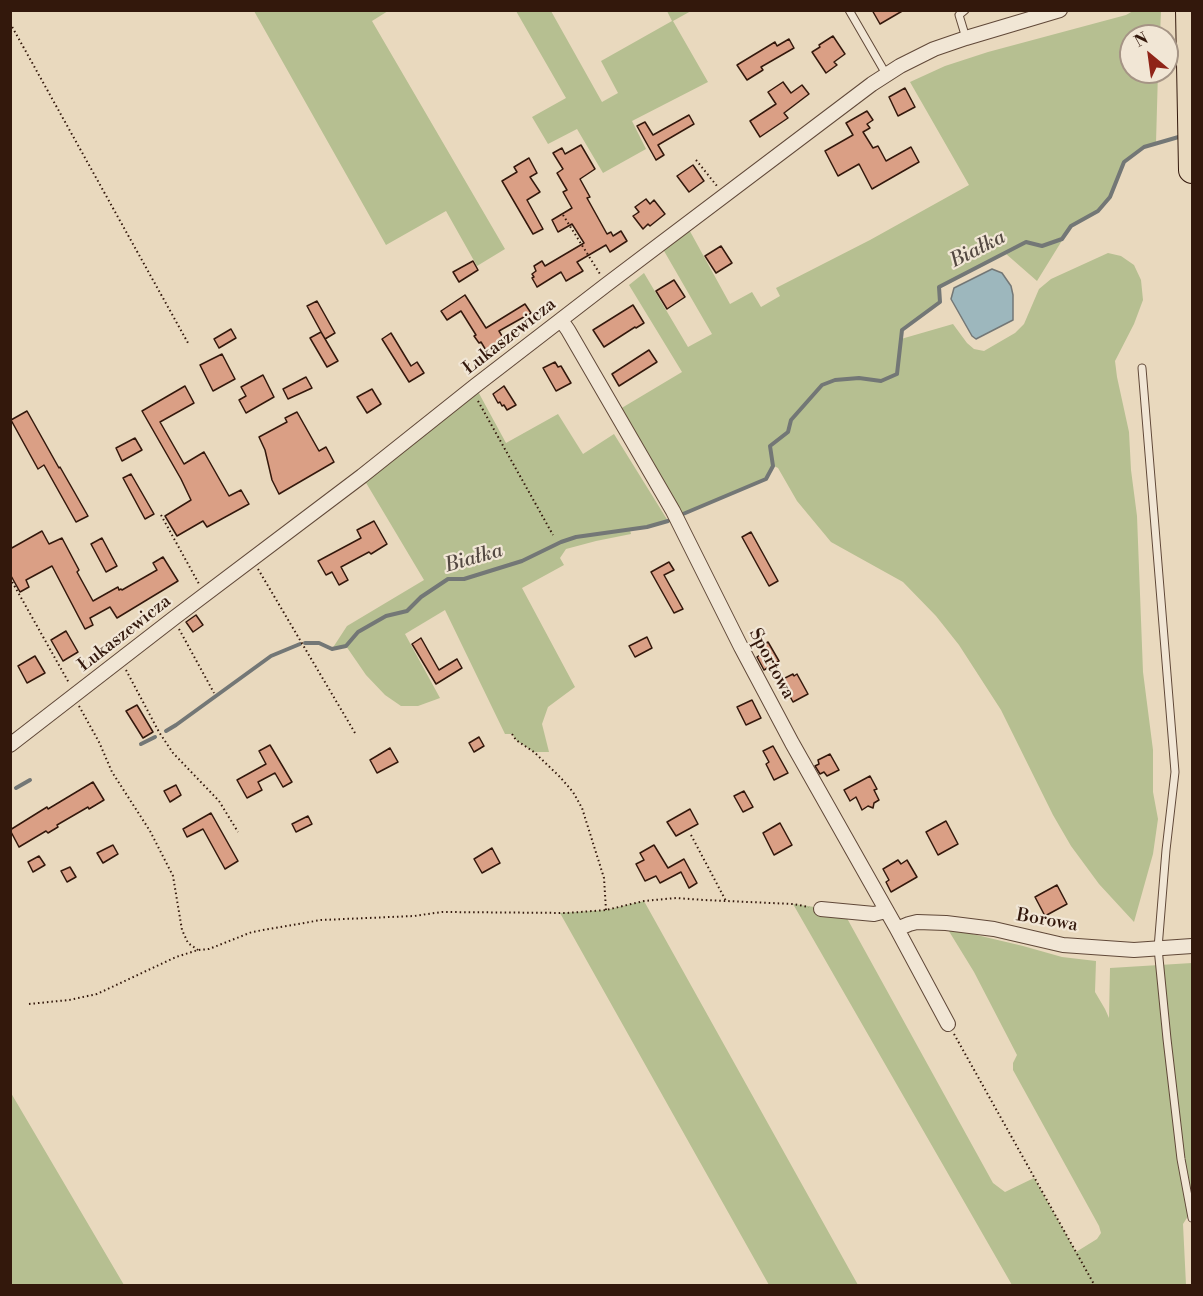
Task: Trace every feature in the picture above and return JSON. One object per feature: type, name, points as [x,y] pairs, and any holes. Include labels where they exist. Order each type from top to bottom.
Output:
[{"type":"highway","points":[[1189,10],[1192,170]]},
{"type":"street","name":"Łukaszewicza","points":[[10,745],[362,476],[606,285],[886,74],[934,49],[1027,15],[1060,10]]},
{"type":"street","name":"Sportowa","points":[[561,320],[673,511],[746,657],[948,1024]]},
{"type":"street","points":[[821,909],[874,914],[886,911]]},
{"type":"street","name":"Borowa","points":[[897,928],[917,922],[946,923],[994,929],[1063,945],[1134,950],[1192,946]]},
{"type":"lane","points":[[849,10],[886,74]]},
{"type":"lane","points":[[960,12],[966,38]]},
{"type":"lane","points":[[1142,368],[1175,772],[1158,948],[1181,1159],[1192,1218]]},
{"type":"path","points":[[10,23],[188,343]]},
{"type":"path","points":[[696,160],[724,195]]},
{"type":"path","points":[[563,215],[606,285]]},
{"type":"path","points":[[470,391],[552,535]]},
{"type":"path","points":[[161,515],[205,594]]},
{"type":"path","points":[[251,560],[260,571],[355,734]]},
{"type":"path","points":[[10,578],[99,742],[112,772],[150,831],[173,876],[182,930],[188,943],[198,950]]},
{"type":"path","points":[[174,618],[214,693]]},
{"type":"path","points":[[121,659],[159,732],[173,753],[219,801],[238,832]]},
{"type":"path","points":[[512,734],[516,740],[534,752],[560,777],[573,792],[582,808],[604,878],[606,910]]},
{"type":"path","points":[[691,835],[726,901]]},
{"type":"path","points":[[29,1004],[69,1000],[97,994],[176,957],[209,949],[252,932],[321,920],[414,916],[442,912],[537,914],[606,910],[644,901],[676,898],[793,904],[821,909]]},
{"type":"path","points":[[948,1024],[1095,1286]]},
{"type":"green space","points":[[254,11],[388,11],[372,21],[505,249],[477,266],[446,211],[386,245]]},
{"type":"green space","points":[[516,11],[551,11],[602,102],[618,93],[601,61],[672,21],[667,11],[691,11],[673,21],[708,82],[632,121],[646,149],[603,173],[577,129],[548,144],[532,117],[566,98]]},
{"type":"green space","points":[[1133,11],[1161,11],[1160,24],[1119,24],[1119,84],[1158,84],[1156,143],[1144,147],[1124,162],[1110,197],[1098,211],[1071,226],[1037,281],[1005,253],[939,287],[940,302],[902,330],[901,339],[953,324],[967,343],[974,349],[984,351],[1015,333],[1024,324],[1039,289],[1051,279],[1108,253],[1121,256],[1134,265],[1141,280],[1143,300],[1134,324],[1115,361],[1129,432],[1137,516],[1143,672],[1153,750],[1153,792],[1158,819],[1153,854],[1134,922],[1099,884],[1071,846],[1053,815],[1001,710],[959,645],[936,616],[903,582],[831,542],[797,501],[778,468],[774,466],[766,479],[683,514],[620,409],[682,372],[629,285],[644,273],[688,347],[712,334],[660,244],[686,224],[730,304],[752,292],[761,307],[780,296],[776,288],[870,240],[969,185],[910,82],[945,66],[988,52],[1126,15]]},
{"type":"green space","points":[[475,386],[506,443],[558,414],[583,454],[614,434],[668,521],[630,530],[631,534],[566,549],[560,558],[564,565],[522,588],[575,687],[548,707],[542,724],[549,752],[534,752],[516,740],[512,734],[505,734],[445,610],[405,634],[440,698],[418,706],[401,706],[385,695],[366,675],[346,646],[332,649],[347,626],[424,580],[362,476]]},
{"type":"green space","points":[[644,901],[858,1285],[769,1285],[560,913],[606,910]]},
{"type":"green space","points":[[793,904],[843,911],[993,1183],[1005,1192],[1034,1178],[1076,1252],[1097,1239],[1101,1233],[1099,1226],[1013,1070],[1013,1063],[1017,1055],[974,972],[947,928],[1062,957],[1096,961],[1095,992],[1109,1018],[1110,968],[1192,963],[1192,1210],[1183,1224],[1186,1285],[1012,1285]]},
{"type":"green space","points":[[11,1093],[124,1285],[11,1285]]},
{"type":"water","points":[[992,269],[1002,273],[1011,286],[1013,320],[976,339],[972,336],[951,299],[954,288]]},
{"type":"building","points":[[872,10],[904,10],[880,24]]},
{"type":"building","points":[[833,36],[845,54],[834,62],[837,65],[826,73],[812,52]]},
{"type":"building","points":[[789,39],[794,48],[761,67],[763,70],[747,80],[737,65],[775,42],[777,46]]},
{"type":"building","points":[[783,82],[791,93],[802,85],[809,94],[784,113],[788,118],[760,137],[750,121],[776,104],[768,92]]},
{"type":"building","points":[[905,88],[915,107],[898,116],[889,97]]},
{"type":"building","points":[[867,111],[873,120],[867,124],[870,128],[863,132],[873,148],[878,146],[886,161],[911,147],[919,162],[872,189],[859,164],[838,176],[825,151],[853,135],[846,123]]},
{"type":"building","points":[[689,115],[694,124],[658,145],[664,155],[656,160],[637,126],[645,122],[653,135]]},
{"type":"building","points":[[581,145],[595,169],[580,179],[590,197],[587,198],[607,234],[611,232],[613,236],[621,231],[627,241],[610,252],[606,245],[577,262],[583,271],[566,281],[561,272],[537,287],[532,278],[534,277],[532,274],[536,271],[534,266],[542,261],[545,266],[584,243],[572,224],[558,232],[552,220],[572,208],[563,192],[567,190],[557,173],[563,169],[553,153],[562,148],[565,154]]},
{"type":"building","points":[[529,158],[537,173],[530,177],[540,192],[527,200],[543,229],[533,234],[502,181],[517,172],[514,167]]},
{"type":"building","points":[[693,165],[704,181],[689,192],[677,176]]},
{"type":"building","points":[[646,199],[650,204],[654,200],[665,214],[643,229],[633,216],[639,212],[635,207]]},
{"type":"building","points":[[721,246],[732,263],[716,273],[705,256]]},
{"type":"building","points":[[473,261],[478,270],[459,282],[453,272]]},
{"type":"building","points":[[674,280],[685,297],[667,309],[656,291]]},
{"type":"building","points":[[465,295],[486,328],[525,304],[531,313],[499,331],[505,341],[487,352],[474,336],[476,335],[461,311],[447,320],[441,311]]},
{"type":"building","points":[[317,301],[335,333],[325,339],[307,306]]},
{"type":"building","points":[[633,305],[644,323],[604,347],[593,330]]},
{"type":"building","points":[[231,329],[236,338],[219,348],[214,339]]},
{"type":"building","points":[[321,332],[338,361],[327,367],[310,338]]},
{"type":"building","points":[[391,333],[411,366],[417,362],[424,373],[409,382],[382,339]]},
{"type":"building","points":[[649,350],[657,362],[619,386],[612,374]]},
{"type":"building","points":[[222,354],[235,379],[213,391],[200,365]]},
{"type":"building","points":[[555,362],[558,367],[561,366],[571,383],[556,391],[543,368]]},
{"type":"building","points":[[263,375],[274,397],[246,413],[239,400],[246,396],[241,387]]},
{"type":"building","points":[[306,377],[312,388],[288,399],[283,389]]},
{"type":"building","points":[[185,386],[194,403],[160,422],[184,464],[204,452],[229,496],[241,490],[249,504],[207,527],[203,521],[177,536],[165,516],[191,500],[142,411]]},
{"type":"building","points":[[504,386],[516,405],[507,410],[504,405],[498,403],[493,394]]},
{"type":"building","points":[[372,389],[381,404],[367,413],[357,397]]},
{"type":"building","points":[[27,411],[88,516],[76,522],[44,465],[38,469],[11,420]]},
{"type":"building","points":[[297,412],[319,451],[326,447],[334,462],[279,494],[272,480],[265,450],[259,437],[287,422],[285,418]]},
{"type":"building","points":[[135,438],[142,450],[122,461],[116,448]]},
{"type":"building","points":[[131,474],[154,514],[145,519],[123,478]]},
{"type":"building","points":[[374,521],[387,544],[341,567],[348,580],[339,585],[332,572],[326,575],[318,561],[361,538],[357,530]]},
{"type":"building","points":[[42,531],[49,544],[62,538],[93,601],[118,587],[122,590],[157,570],[153,563],[163,557],[178,581],[117,618],[110,607],[90,618],[93,625],[85,629],[52,566],[26,580],[29,587],[20,592],[10,574],[10,549]]},
{"type":"building","points":[[751,532],[778,581],[769,586],[742,537]]},
{"type":"building","points":[[102,538],[117,566],[106,572],[91,544]]},
{"type":"building","points":[[669,562],[674,570],[664,575],[683,609],[674,613],[651,572]]},
{"type":"building","points":[[196,615],[203,625],[193,632],[186,622]]},
{"type":"building","points":[[66,631],[78,652],[63,661],[51,640]]},
{"type":"building","points":[[647,637],[652,648],[635,657],[629,646]]},
{"type":"building","points":[[421,638],[439,670],[457,659],[462,668],[436,684],[412,644]]},
{"type":"building","points":[[768,642],[779,661],[764,670],[757,657],[763,653],[759,647]]},
{"type":"building","points":[[35,656],[45,673],[27,683],[18,666]]},
{"type":"building","points":[[793,674],[794,676],[797,674],[808,694],[793,702],[781,680]]},
{"type":"building","points":[[752,700],[761,718],[746,725],[737,707]]},
{"type":"building","points":[[137,705],[153,732],[143,738],[126,711]]},
{"type":"building","points":[[479,737],[484,746],[474,752],[469,743]]},
{"type":"building","points":[[270,745],[292,782],[283,787],[275,773],[258,782],[262,790],[247,798],[237,780],[266,764],[259,751]]},
{"type":"building","points":[[773,746],[788,773],[774,780],[766,764],[769,762],[763,751]]},
{"type":"building","points":[[390,748],[398,762],[377,773],[370,760]]},
{"type":"building","points":[[830,754],[839,770],[827,776],[824,772],[820,774],[815,766],[819,764],[818,760]]},
{"type":"building","points":[[870,776],[877,789],[874,790],[879,800],[874,803],[873,808],[868,806],[862,810],[856,797],[850,801],[844,790]]},
{"type":"building","points":[[93,782],[104,800],[19,847],[10,830]]},
{"type":"building","points":[[176,785],[181,795],[170,802],[164,791]]},
{"type":"building","points":[[744,791],[753,807],[743,812],[734,796]]},
{"type":"building","points":[[690,809],[698,824],[676,836],[667,822]]},
{"type":"building","points":[[211,813],[238,861],[225,869],[203,829],[187,837],[183,829]]},
{"type":"building","points":[[308,816],[312,824],[296,832],[292,824]]},
{"type":"building","points":[[946,821],[958,844],[938,855],[926,832]]},
{"type":"building","points":[[780,823],[792,845],[774,855],[763,833]]},
{"type":"building","points":[[113,845],[118,854],[103,863],[97,853]]},
{"type":"building","points":[[654,845],[668,868],[684,859],[697,883],[689,888],[681,872],[660,883],[656,876],[645,881],[636,864],[644,860],[640,853]]},
{"type":"building","points":[[492,848],[500,863],[482,873],[474,859]]},
{"type":"building","points":[[39,856],[45,865],[33,872],[28,862]]},
{"type":"building","points":[[898,860],[901,864],[907,860],[917,877],[891,892],[886,882],[889,880],[883,869]]},
{"type":"building","points":[[70,867],[76,877],[67,882],[61,871]]},
{"type":"building","points":[[1057,885],[1067,904],[1045,916],[1035,897]]},
{"type":"waterway","name":"Białka","points":[[683,514],[766,479],[773,466],[770,446],[788,432],[791,420],[822,385],[835,380],[859,378],[881,381],[897,374],[902,330],[940,302],[939,287],[1026,242],[1042,246],[1062,239],[1071,226],[1098,211],[1110,197],[1124,162],[1144,147],[1182,136]]},
{"type":"waterway","name":"Białka","points":[[305,643],[319,643],[332,649],[346,646],[358,632],[386,616],[407,611],[421,597],[448,579],[464,579],[522,561],[576,537],[647,527],[668,521]]},
{"type":"waterway","name":"Białka","points":[[166,731],[271,656],[300,644]]},
{"type":"waterway","name":"Białka","points":[[141,744],[155,737]]},
{"type":"waterway","name":"Białka","points":[[16,788],[30,780]]}]
